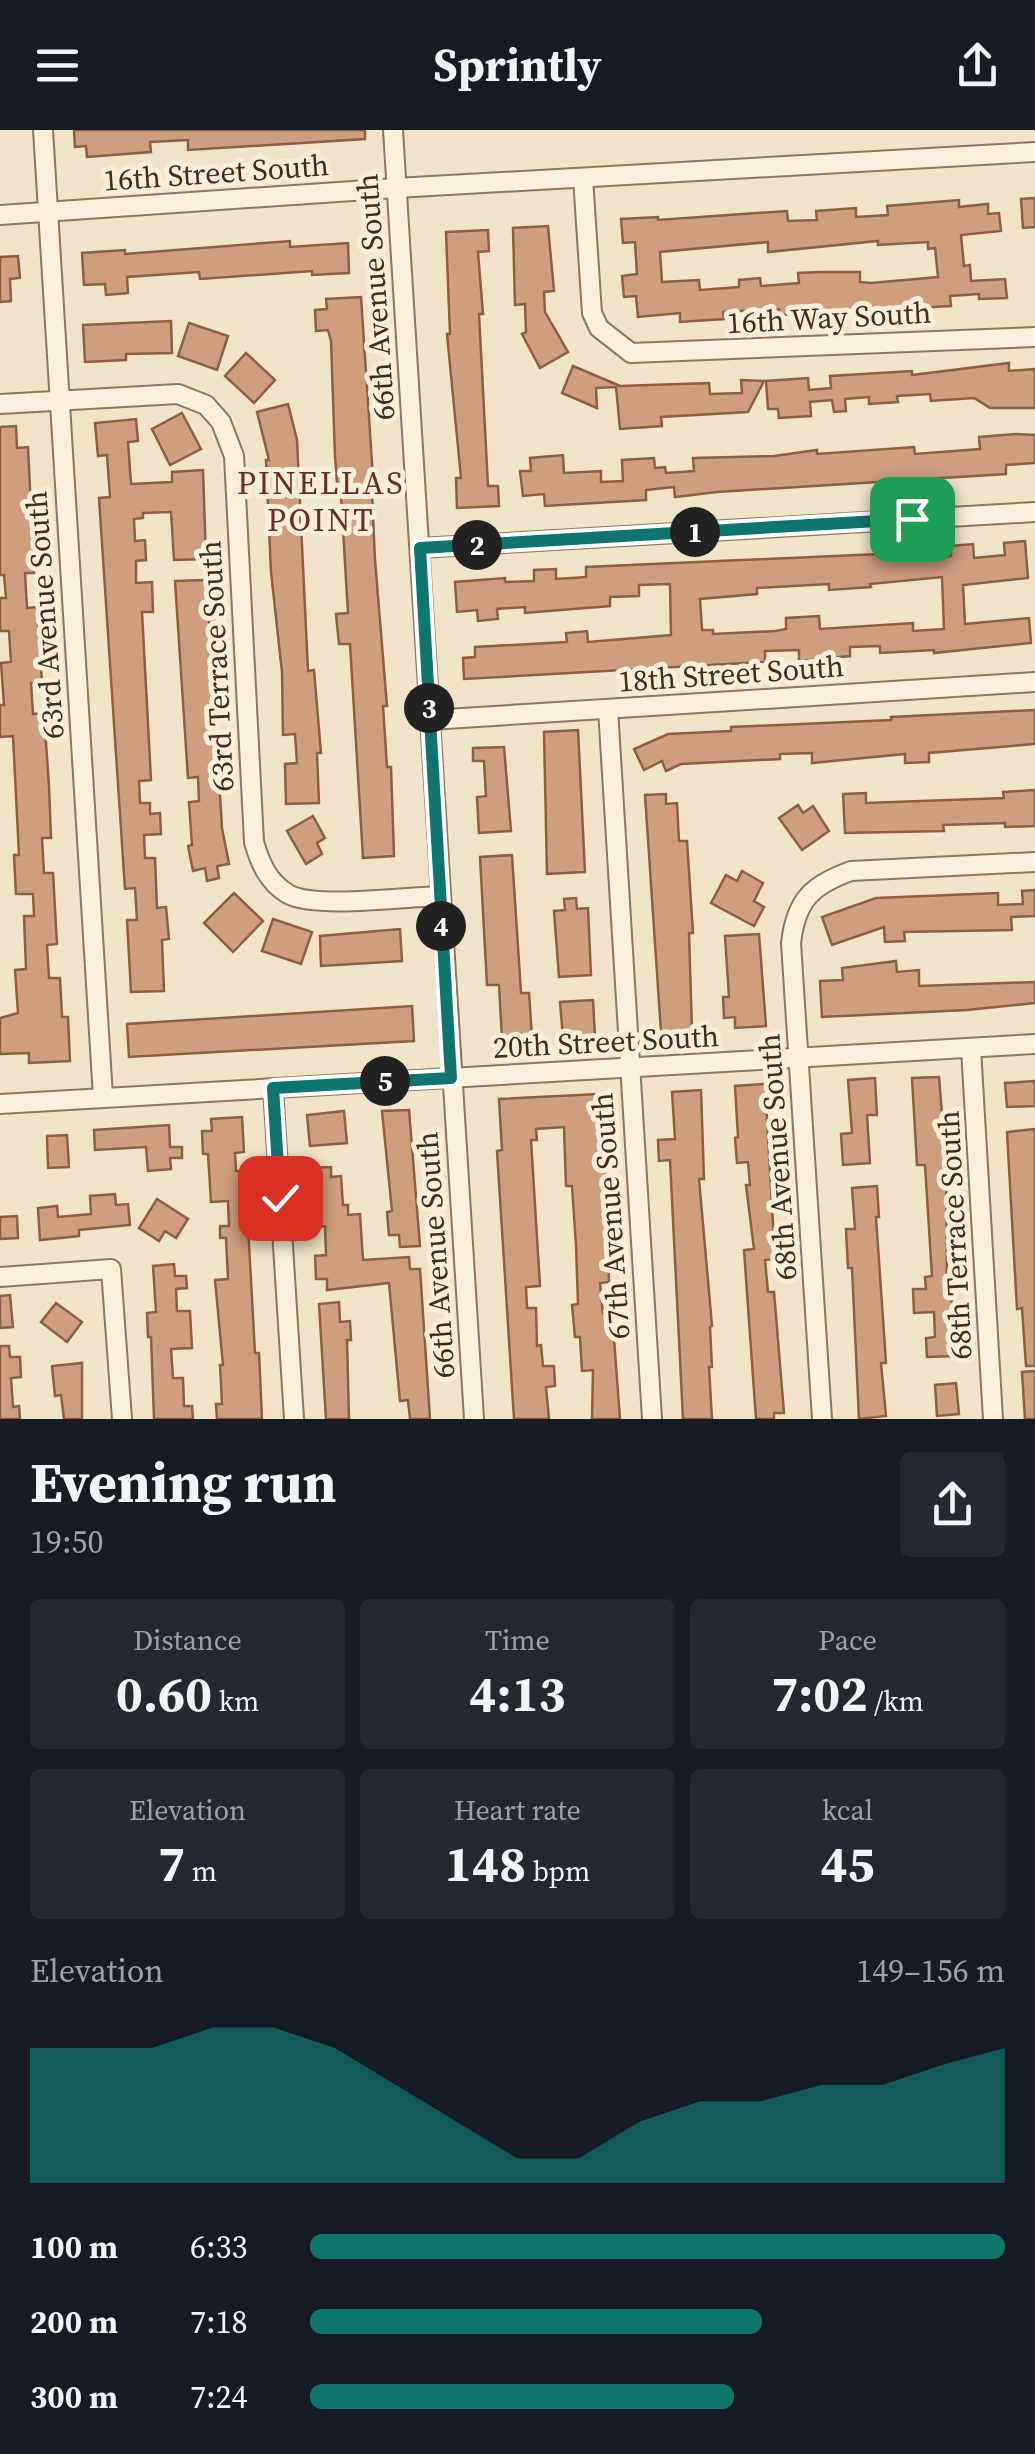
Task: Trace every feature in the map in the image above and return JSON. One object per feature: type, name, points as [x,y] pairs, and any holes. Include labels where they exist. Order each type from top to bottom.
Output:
[{"type":"street","name":"63rd Avenue South","points":[[43,130],[103,1097]]},
{"type":"street","name":"66th Avenue South","points":[[393,130],[474,1419]]},
{"type":"street","name":"16th Street South","points":[[0,216],[396,188],[1035,152]]},
{"type":"street","name":"16th Way South","points":[[583,178],[592,313],[598,328],[626,350],[656,354],[1035,337]]},
{"type":"street","name":"63rd Terrace South","points":[[59,400],[178,394],[206,405],[221,422],[234,456],[254,842],[260,863],[272,880],[290,895],[316,901],[439,896]]},
{"type":"street","points":[[0,404],[59,400]]},
{"type":"street","points":[[420,548],[1035,512]]},
{"type":"street","name":"18th Street South","points":[[430,720],[1035,682]]},
{"type":"street","name":"67th Avenue South","points":[[608,709],[652,1419]]},
{"type":"street","name":"68th Avenue South","points":[[822,1419],[791,943],[794,920],[807,896],[824,880],[851,870],[1035,862]]},
{"type":"street","name":"20th Street South","points":[[0,1104],[1035,1044]]},
{"type":"street","name":"68th Terrace South","points":[[971,1049],[993,1419]]},
{"type":"street","points":[[273,1088],[294,1419]]},
{"type":"street","points":[[0,1277],[112,1269],[122,1419]]},
{"type":"building","points":[[74,130],[365,130],[365,139],[188,150],[188,140],[150,142],[151,152],[87,157],[86,146],[75,147]]},
{"type":"building","points":[[1035,198],[1035,227],[1023,228],[1021,199]]},
{"type":"building","points":[[959,200],[959,207],[988,204],[988,214],[999,213],[1001,231],[961,235],[964,266],[970,265],[971,281],[1005,279],[1007,298],[979,299],[979,294],[950,296],[951,306],[780,315],[779,309],[723,312],[724,319],[680,322],[680,313],[638,317],[636,296],[624,297],[622,276],[637,274],[635,242],[623,243],[621,219],[787,211],[788,221],[817,220],[816,211],[856,208],[856,217],[888,215],[887,206]],"holes":[[[878,241],[878,245],[928,242],[928,249],[935,248],[938,277],[871,283],[860,282],[860,272],[798,273],[799,283],[761,286],[760,278],[739,280],[739,287],[700,290],[699,280],[662,282],[660,252],[768,242],[768,252]]]},
{"type":"building","points":[[548,226],[554,291],[544,292],[545,312],[568,352],[540,368],[522,334],[526,332],[525,304],[515,305],[513,228]]},
{"type":"building","points":[[488,230],[489,251],[478,252],[483,314],[479,314],[488,486],[498,486],[499,506],[457,508],[456,478],[461,478],[447,334],[446,232]]},
{"type":"building","points":[[290,241],[290,247],[348,243],[349,273],[312,275],[312,271],[200,279],[199,272],[127,277],[128,293],[106,295],[105,284],[84,285],[82,253],[125,250],[125,254]]},
{"type":"building","points":[[18,256],[20,278],[10,279],[11,301],[0,302],[0,257]]},
{"type":"building","points":[[361,297],[394,856],[363,858],[350,644],[339,644],[336,614],[348,613],[335,456],[331,341],[328,330],[316,331],[315,310],[327,309],[326,299]]},
{"type":"building","points":[[171,321],[172,353],[126,354],[126,360],[85,362],[83,325]]},
{"type":"building","points":[[189,323],[228,336],[217,370],[178,356]]},
{"type":"building","points":[[246,353],[275,380],[254,403],[225,376]]},
{"type":"building","points":[[1009,363],[1009,371],[1035,369],[1035,408],[990,408],[974,398],[931,401],[930,394],[897,396],[898,402],[869,404],[869,397],[845,399],[846,411],[834,412],[832,400],[810,402],[811,416],[779,418],[778,409],[768,409],[766,381],[808,378],[809,390],[831,388],[830,376],[912,371],[912,375]]},
{"type":"building","points":[[573,366],[620,386],[709,383],[710,394],[742,393],[741,380],[764,381],[748,412],[661,417],[662,426],[620,429],[616,387],[596,388],[597,408],[562,393]]},
{"type":"building","points":[[288,404],[297,440],[308,671],[314,670],[321,753],[317,753],[319,803],[286,804],[285,764],[297,763],[295,734],[283,735],[282,672],[271,572],[269,460],[257,412]]},
{"type":"building","points":[[182,413],[201,449],[170,465],[152,429]]},
{"type":"building","points":[[136,419],[138,441],[128,442],[131,484],[172,482],[172,472],[203,470],[206,559],[174,560],[171,512],[143,513],[143,518],[134,519],[135,541],[145,540],[146,560],[136,561],[136,583],[152,582],[153,612],[142,612],[151,780],[139,781],[140,803],[150,803],[150,814],[160,813],[161,834],[144,835],[145,858],[155,858],[157,908],[166,907],[169,939],[162,940],[164,991],[131,992],[127,920],[137,920],[135,888],[125,889],[99,498],[110,497],[107,455],[98,456],[95,423]]},
{"type":"building","points":[[16,426],[17,448],[28,447],[34,573],[25,573],[27,608],[37,607],[42,683],[31,683],[33,714],[44,713],[49,786],[51,838],[42,838],[44,873],[53,873],[57,944],[47,945],[49,978],[60,978],[62,1017],[68,1017],[70,1061],[29,1063],[29,1053],[0,1054],[0,1018],[18,1013],[15,970],[26,969],[24,916],[34,916],[33,894],[16,894],[14,855],[19,855],[13,736],[0,737],[0,705],[4,705],[1,663],[11,662],[9,631],[0,631],[0,598],[6,598],[4,575],[0,575],[0,427]]},
{"type":"building","points":[[1035,435],[1035,463],[1006,465],[1006,474],[675,497],[674,487],[646,490],[646,500],[545,506],[544,494],[523,496],[520,471],[531,471],[530,458],[563,455],[564,473],[601,471],[601,482],[623,481],[622,460],[654,458],[655,468],[665,467],[666,473],[694,471],[693,458],[914,447],[915,454],[980,449],[979,437]]},
{"type":"building","points":[[1025,541],[1028,578],[963,585],[965,624],[1029,618],[1031,643],[934,653],[880,653],[880,646],[850,647],[850,656],[799,661],[799,650],[765,651],[765,662],[464,679],[463,658],[475,657],[475,647],[567,642],[566,633],[587,631],[588,642],[671,635],[670,584],[639,585],[639,596],[610,597],[610,606],[525,613],[525,607],[497,609],[498,619],[478,621],[477,610],[457,612],[455,582],[505,578],[505,582],[534,581],[534,570],[556,569],[556,579],[586,577],[586,567],[879,554],[909,548],[910,559],[951,556],[951,546],[973,544],[974,558],[1005,555],[1004,543]],"holes":[[[942,577],[944,629],[913,631],[913,623],[820,629],[819,616],[786,618],[786,629],[775,631],[713,634],[713,630],[702,630],[700,599],[757,594],[757,588],[829,584],[829,590]]]},
{"type":"building","points":[[175,581],[212,583],[214,619],[209,620],[222,828],[229,864],[217,866],[219,878],[207,881],[205,868],[193,871],[188,846],[192,845],[189,802],[199,801],[198,777],[188,778]]},
{"type":"building","points":[[1035,710],[1035,744],[929,753],[929,762],[905,763],[905,754],[812,763],[812,753],[780,754],[780,759],[681,764],[666,771],[662,761],[644,770],[634,749],[668,734],[731,731],[731,727]]},
{"type":"building","points":[[578,730],[585,872],[547,874],[544,732]]},
{"type":"building","points":[[504,747],[511,831],[479,833],[477,797],[486,796],[484,761],[473,761],[473,748]]},
{"type":"building","points":[[1035,790],[1035,826],[943,825],[944,831],[845,833],[843,794],[866,793],[866,803],[1004,798],[1003,792]]},
{"type":"building","points":[[666,794],[666,804],[677,803],[679,841],[687,841],[693,933],[689,933],[692,1031],[661,1032],[645,795]]},
{"type":"building","points":[[798,805],[803,813],[813,806],[829,831],[802,850],[779,818]]},
{"type":"building","points":[[313,816],[325,838],[317,843],[322,854],[306,864],[287,831]]},
{"type":"building","points":[[512,855],[521,993],[529,993],[532,1037],[502,1039],[499,985],[487,985],[480,857]]},
{"type":"building","points":[[742,871],[763,883],[754,901],[764,907],[754,926],[711,903],[726,875],[737,881]]},
{"type":"building","points":[[1035,890],[1035,916],[1011,917],[1012,930],[904,932],[905,941],[885,942],[884,927],[832,945],[822,917],[876,898],[998,893],[998,905],[1023,904],[1022,891]]},
{"type":"building","points":[[234,893],[263,921],[233,952],[204,923]]},
{"type":"building","points":[[576,898],[577,909],[588,908],[591,975],[559,977],[554,911],[565,910],[564,899]]},
{"type":"building","points":[[273,919],[312,932],[301,964],[262,951]]},
{"type":"building","points":[[400,929],[402,961],[321,966],[320,936]]},
{"type":"building","points":[[759,934],[766,1026],[735,1028],[735,1017],[724,1018],[723,997],[729,997],[725,936]]},
{"type":"building","points":[[896,961],[897,972],[919,970],[919,986],[1035,982],[1035,1003],[822,1017],[820,981],[843,980],[842,968]]},
{"type":"building","points":[[593,1000],[595,1037],[563,1038],[560,1002]]},
{"type":"building","points":[[412,1006],[414,1041],[129,1057],[127,1024]]},
{"type":"building","points":[[939,1077],[946,1163],[947,1276],[950,1275],[955,1356],[927,1357],[926,1338],[935,1337],[934,1312],[914,1313],[913,1289],[926,1289],[925,1277],[932,1276],[925,1165],[917,1165],[912,1078]]},
{"type":"building","points":[[875,1078],[877,1115],[867,1115],[870,1163],[843,1165],[841,1134],[852,1133],[848,1080]]},
{"type":"building","points":[[1035,1081],[1035,1106],[1007,1107],[1005,1083]]},
{"type":"building","points":[[765,1084],[775,1259],[765,1260],[768,1292],[774,1292],[784,1413],[774,1413],[774,1419],[756,1419],[744,1250],[754,1249],[746,1185],[750,1185],[748,1162],[737,1163],[735,1086]]},
{"type":"building","points":[[701,1090],[704,1179],[699,1179],[712,1326],[712,1419],[683,1419],[670,1160],[659,1161],[658,1140],[675,1139],[672,1092]]},
{"type":"building","points":[[598,1094],[609,1282],[600,1283],[603,1313],[612,1312],[620,1419],[592,1419],[593,1370],[582,1371],[580,1337],[575,1337],[572,1305],[578,1304],[576,1245],[572,1186],[566,1186],[564,1127],[536,1129],[537,1140],[531,1140],[540,1286],[526,1287],[527,1308],[536,1308],[537,1346],[541,1345],[543,1366],[554,1366],[555,1386],[546,1387],[549,1419],[514,1419],[497,1151],[502,1150],[499,1099]]},
{"type":"building","points":[[409,1110],[420,1246],[400,1247],[399,1235],[389,1235],[387,1212],[392,1211],[382,1111]]},
{"type":"building","points":[[344,1111],[347,1143],[310,1146],[307,1115]]},
{"type":"building","points":[[242,1117],[244,1152],[235,1153],[236,1171],[245,1171],[262,1419],[217,1419],[216,1404],[222,1404],[223,1365],[215,1280],[228,1279],[226,1238],[220,1238],[220,1226],[229,1226],[228,1201],[211,1202],[208,1154],[203,1154],[202,1131],[212,1131],[211,1119]]},
{"type":"building","points":[[169,1125],[170,1147],[182,1147],[182,1158],[170,1158],[171,1169],[148,1171],[146,1147],[95,1150],[94,1130]]},
{"type":"building","points":[[1035,1129],[1035,1366],[1026,1366],[1022,1308],[1017,1309],[1007,1132]]},
{"type":"building","points":[[67,1135],[69,1167],[48,1168],[47,1136]]},
{"type":"building","points":[[331,1167],[331,1177],[341,1176],[343,1205],[348,1205],[348,1215],[360,1214],[363,1260],[409,1257],[410,1269],[420,1269],[430,1419],[410,1419],[408,1400],[400,1401],[389,1283],[327,1290],[327,1279],[316,1279],[315,1256],[326,1255],[325,1226],[313,1227],[311,1168]]},
{"type":"building","points":[[877,1186],[886,1416],[859,1419],[852,1268],[848,1268],[846,1229],[855,1229],[852,1188]]},
{"type":"building","points":[[115,1194],[116,1205],[128,1204],[130,1225],[79,1230],[79,1236],[40,1240],[38,1208],[57,1206],[58,1217],[91,1214],[90,1196]]},
{"type":"building","points":[[157,1199],[188,1219],[176,1238],[165,1231],[159,1241],[139,1228]]},
{"type":"building","points":[[17,1216],[18,1238],[0,1239],[0,1217]]},
{"type":"building","points":[[174,1264],[175,1276],[186,1276],[187,1288],[176,1289],[177,1311],[190,1311],[192,1348],[171,1349],[173,1378],[183,1378],[184,1406],[192,1406],[193,1419],[154,1419],[147,1313],[156,1312],[153,1266]]},
{"type":"building","points":[[10,1295],[13,1327],[0,1328],[0,1296]]},
{"type":"building","points":[[339,1302],[340,1322],[350,1321],[349,1419],[326,1419],[319,1304]]},
{"type":"building","points":[[56,1303],[82,1322],[67,1342],[41,1322]]},
{"type":"building","points":[[0,1346],[9,1346],[10,1357],[20,1357],[21,1377],[11,1378],[13,1407],[19,1406],[20,1419],[0,1419]]},
{"type":"building","points":[[82,1363],[82,1419],[64,1419],[61,1395],[55,1396],[52,1366]]},
{"type":"building","points":[[1035,1371],[1035,1419],[1025,1419],[1022,1372]]},
{"type":"building","points":[[956,1383],[959,1414],[937,1416],[935,1385]]},
{"type":"district","name":"PINELLAS POINT","points":[[321,502]]},
{"type":"route","points":[[280,1198],[273,1088],[451,1078],[420,548],[912,519]]}]
